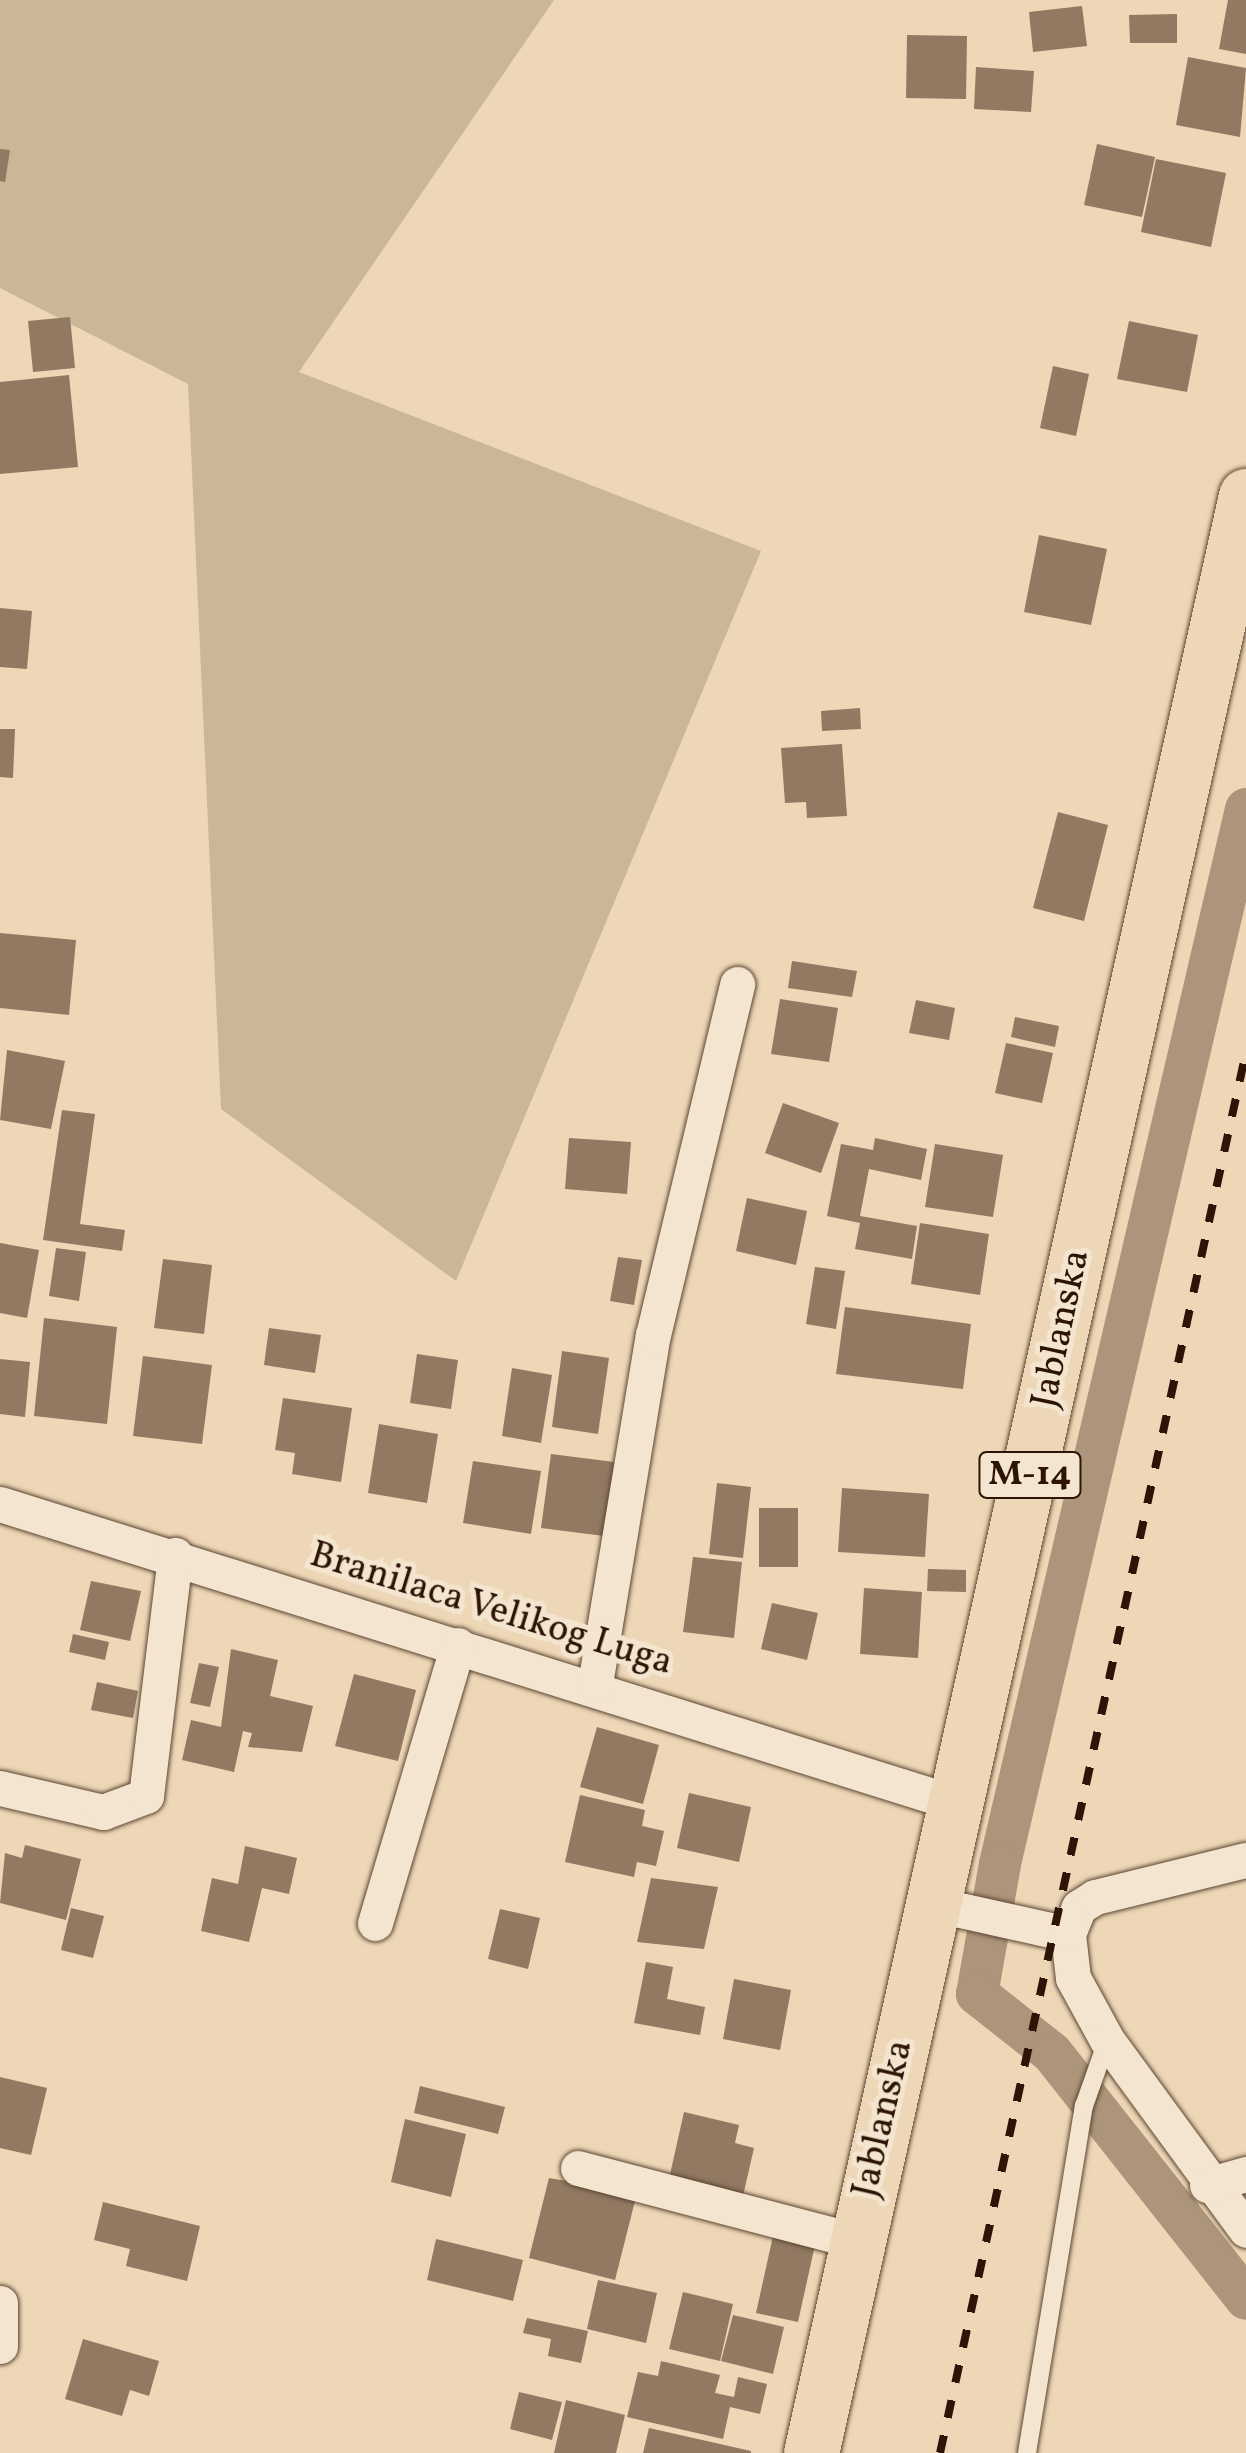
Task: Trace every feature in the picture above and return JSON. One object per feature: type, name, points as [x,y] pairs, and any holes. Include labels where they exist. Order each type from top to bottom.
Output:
[{"type":"main road","name":"Jablanska","points":[[811,2453],[856,2241],[942,1906],[955,1804],[1246,496]]},
{"type":"street","points":[[596,1684],[653,1335],[736,984]]},
{"type":"street","name":"Branilaca Velikog Luga","points":[[0,1504],[596,1684],[955,1804]]},
{"type":"street","points":[[0,1788],[103,1812],[146,1796],[175,1555]]},
{"type":"street","points":[[375,1923],[458,1645]]},
{"type":"street","points":[[1051,1930],[1095,1897],[1246,1860]]},
{"type":"street","points":[[942,1906],[1051,1930]]},
{"type":"street","points":[[1051,1930],[1101,2057],[1246,2230]]},
{"type":"street","points":[[578,2168],[856,2241]]},
{"type":"street","points":[[1206,2185],[1246,2174]]},
{"type":"street","points":[[0,2304],[0,2346]]},
{"type":"lane","points":[[1027,2453],[1084,2106],[1101,2057]]},
{"type":"shaded area","points":[[0,0],[554,0],[299,372],[761,551],[456,1281],[221,1109],[188,384],[0,288]]},
{"type":"building","points":[[1228,0],[1246,0],[1246,54],[1219,49]]},
{"type":"building","points":[[1082,6],[1087,46],[1033,52],[1029,12]]},
{"type":"building","points":[[1177,14],[1177,43],[1130,43],[1129,15]]},
{"type":"building","points":[[907,35],[967,36],[966,99],[906,98]]},
{"type":"building","points":[[1188,57],[1246,68],[1240,137],[1176,125]]},
{"type":"building","points":[[976,67],[1034,71],[1031,112],[974,109]]},
{"type":"building","points":[[1097,144],[1155,157],[1142,217],[1084,205]]},
{"type":"building","points":[[0,149],[10,150],[5,182],[0,181]]},
{"type":"building","points":[[1156,159],[1226,173],[1211,247],[1141,232]]},
{"type":"building","points":[[70,317],[75,368],[33,372],[28,321]]},
{"type":"building","points":[[1129,321],[1198,335],[1187,392],[1117,379]]},
{"type":"building","points":[[1053,366],[1089,374],[1076,436],[1040,428]]},
{"type":"building","points":[[69,375],[78,467],[0,474],[0,382]]},
{"type":"building","points":[[1039,535],[1107,549],[1091,625],[1024,612]]},
{"type":"building","points":[[0,608],[32,611],[27,669],[0,667]]},
{"type":"building","points":[[860,708],[861,729],[822,731],[821,711]]},
{"type":"building","points":[[0,729],[15,729],[13,778],[0,777]]},
{"type":"building","points":[[842,744],[847,816],[807,818],[806,802],[785,803],[781,748]]},
{"type":"building","points":[[1058,812],[1108,825],[1084,921],[1033,908]]},
{"type":"building","points":[[0,933],[76,940],[69,1015],[0,1008]]},
{"type":"building","points":[[792,961],[857,971],[852,997],[788,988]]},
{"type":"building","points":[[780,999],[838,1008],[829,1062],[771,1054]]},
{"type":"building","points":[[916,1000],[955,1008],[949,1040],[909,1033]]},
{"type":"building","points":[[1015,1017],[1059,1026],[1055,1047],[1011,1037]]},
{"type":"building","points":[[1006,1043],[1053,1053],[1042,1103],[995,1093]]},
{"type":"building","points":[[7,1050],[65,1061],[51,1129],[0,1120]]},
{"type":"building","points":[[783,1103],[839,1123],[821,1173],[765,1153]]},
{"type":"building","points":[[62,1110],[95,1114],[80,1224],[125,1230],[122,1251],[43,1240]]},
{"type":"building","points":[[569,1138],[631,1142],[627,1194],[565,1189]]},
{"type":"building","points":[[875,1138],[927,1149],[921,1180],[869,1169],[860,1216],[917,1226],[912,1259],[855,1249],[860,1223],[827,1216],[841,1144],[873,1150]]},
{"type":"building","points":[[935,1144],[1003,1155],[993,1217],[925,1207]]},
{"type":"building","points":[[747,1198],[807,1211],[796,1265],[736,1251]]},
{"type":"building","points":[[920,1223],[989,1234],[980,1295],[911,1284]]},
{"type":"building","points":[[0,1243],[39,1250],[27,1318],[0,1313]]},
{"type":"building","points":[[56,1248],[86,1252],[79,1301],[49,1296]]},
{"type":"building","points":[[618,1257],[642,1260],[634,1305],[610,1301]]},
{"type":"building","points":[[163,1259],[212,1265],[204,1334],[154,1328]]},
{"type":"building","points":[[815,1267],[845,1271],[836,1329],[806,1324]]},
{"type":"building","points":[[845,1307],[971,1324],[963,1389],[836,1374]]},
{"type":"building","points":[[44,1318],[117,1327],[107,1424],[34,1416]]},
{"type":"building","points":[[269,1328],[321,1335],[315,1373],[264,1365]]},
{"type":"building","points":[[562,1351],[609,1358],[598,1434],[552,1427]]},
{"type":"building","points":[[417,1354],[458,1360],[451,1409],[410,1403]]},
{"type":"building","points":[[143,1356],[212,1365],[202,1444],[133,1436]]},
{"type":"building","points":[[0,1359],[30,1362],[25,1417],[0,1414]]},
{"type":"building","points":[[512,1368],[552,1375],[541,1443],[502,1436]]},
{"type":"building","points":[[283,1398],[352,1408],[341,1482],[292,1474],[295,1453],[275,1450]]},
{"type":"building","points":[[379,1424],[438,1434],[427,1503],[368,1493]]},
{"type":"building","points":[[551,1454],[614,1462],[604,1536],[541,1528]]},
{"type":"building","points":[[473,1461],[541,1471],[531,1534],[463,1523]]},
{"type":"building","points":[[717,1483],[751,1487],[743,1558],[709,1554]]},
{"type":"building","points":[[842,1488],[929,1494],[925,1557],[838,1552]]},
{"type":"building","points":[[759,1508],[798,1508],[798,1567],[759,1567]]},
{"type":"building","points":[[693,1557],[742,1562],[734,1638],[683,1632]]},
{"type":"building","points":[[928,1569],[966,1570],[966,1592],[927,1591]]},
{"type":"building","points":[[91,1581],[141,1591],[130,1641],[80,1630]]},
{"type":"building","points":[[864,1588],[922,1592],[918,1658],[860,1654]]},
{"type":"building","points":[[772,1603],[818,1613],[807,1660],[761,1649]]},
{"type":"building","points":[[73,1634],[109,1642],[105,1660],[69,1652]]},
{"type":"building","points":[[231,1649],[278,1660],[270,1696],[313,1706],[302,1752],[248,1747],[252,1733],[243,1731],[234,1772],[182,1760],[191,1720],[221,1727]]},
{"type":"building","points":[[199,1663],[219,1667],[210,1707],[190,1703]]},
{"type":"building","points":[[354,1674],[416,1690],[398,1761],[335,1746]]},
{"type":"building","points":[[97,1682],[138,1691],[133,1718],[91,1710]]},
{"type":"building","points":[[597,1727],[659,1745],[643,1804],[580,1787]]},
{"type":"building","points":[[689,1793],[751,1807],[739,1862],[677,1848]]},
{"type":"building","points":[[580,1795],[645,1810],[642,1826],[664,1831],[656,1866],[637,1862],[634,1877],[565,1862]]},
{"type":"building","points":[[25,1845],[81,1859],[66,1920],[0,1903],[5,1853],[22,1858]]},
{"type":"building","points":[[245,1846],[297,1858],[289,1894],[262,1888],[249,1942],[201,1931],[212,1878],[238,1884]]},
{"type":"building","points":[[651,1878],[718,1887],[704,1949],[637,1942]]},
{"type":"building","points":[[71,1908],[104,1916],[93,1958],[61,1950]]},
{"type":"building","points":[[500,1909],[540,1918],[528,1969],[488,1959]]},
{"type":"building","points":[[646,1962],[673,1967],[667,1999],[705,2007],[700,2035],[634,2023]]},
{"type":"building","points":[[734,1979],[791,1990],[780,2050],[723,2039]]},
{"type":"building","points":[[0,2077],[47,2088],[31,2155],[0,2148]]},
{"type":"building","points":[[420,2086],[505,2107],[498,2134],[414,2113]]},
{"type":"building","points":[[684,2112],[739,2125],[735,2143],[754,2148],[743,2196],[669,2179]]},
{"type":"building","points":[[405,2119],[466,2134],[451,2197],[391,2182]]},
{"type":"building","points":[[549,2178],[637,2193],[615,2280],[529,2258]]},
{"type":"building","points":[[103,2202],[200,2226],[187,2281],[126,2266],[130,2249],[94,2240]]},
{"type":"building","points":[[773,2236],[815,2245],[798,2322],[756,2313]]},
{"type":"building","points":[[436,2239],[523,2260],[513,2301],[427,2280]]},
{"type":"building","points":[[598,2280],[657,2293],[646,2343],[587,2329]]},
{"type":"building","points":[[683,2292],[733,2304],[720,2361],[669,2349]]},
{"type":"building","points":[[733,2315],[784,2327],[773,2374],[721,2361]]},
{"type":"building","points":[[527,2318],[588,2331],[581,2363],[548,2356],[551,2339],[523,2333]]},
{"type":"building","points":[[83,2339],[159,2361],[149,2396],[130,2390],[122,2416],[65,2399]]},
{"type":"building","points":[[661,2361],[720,2375],[715,2393],[734,2397],[738,2377],[767,2384],[760,2414],[730,2407],[723,2439],[627,2417],[638,2372],[658,2376]]},
{"type":"building","points":[[519,2392],[562,2402],[552,2440],[510,2429]]},
{"type":"building","points":[[566,2400],[625,2415],[616,2453],[554,2453]]},
{"type":"building","points":[[649,2428],[751,2451],[751,2453],[643,2453]]},
{"type":"waterway","points":[[1246,809],[1000,1864],[977,1994],[1052,2053],[1246,2299]]},
{"type":"railway","points":[[940,2453],[1246,1052]]}]
